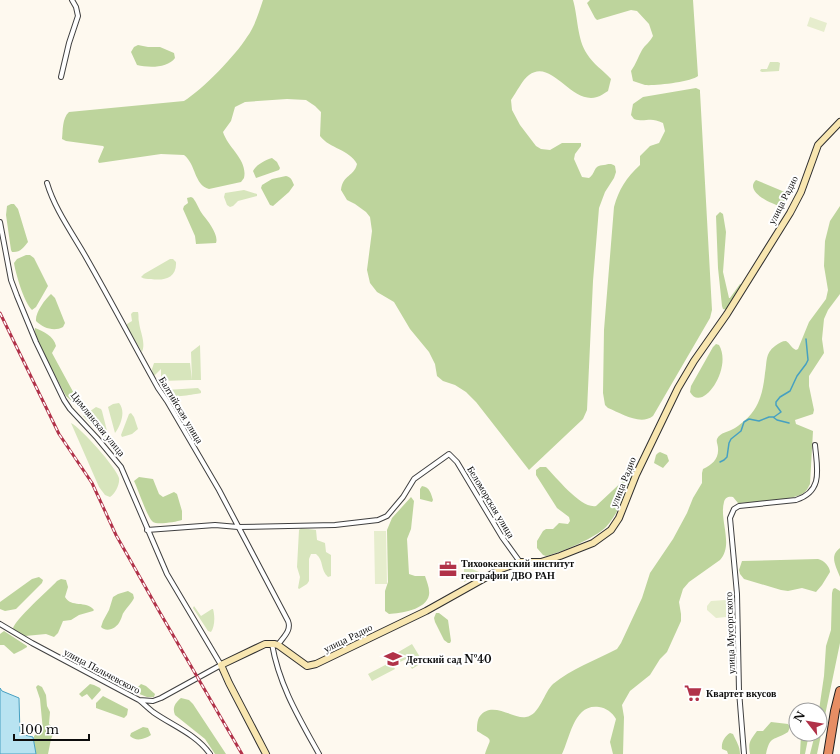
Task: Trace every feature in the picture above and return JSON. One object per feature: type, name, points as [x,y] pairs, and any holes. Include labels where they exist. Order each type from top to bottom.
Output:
[{"type":"highway","points":[[828,754],[840,691]]},
{"type":"main road","name":"улица Радио","points":[[275,644],[304,664],[309,666],[316,664],[426,611],[487,576],[520,562],[541,562],[585,547],[604,535],[615,524],[623,509],[636,475],[678,388],[694,361],[728,314],[790,213],[801,192],[818,145],[840,122]]},
{"type":"main road","points":[[266,754],[221,666],[265,644],[275,644]]},
{"type":"street","points":[[61,77],[69,43],[78,16],[76,7],[72,0]]},
{"type":"street","name":"Балтийская улица","points":[[47,183],[49,193],[155,382],[219,490],[290,625],[289,629],[275,644]]},
{"type":"street","name":"Цимлянская улица","points":[[0,222],[11,280],[36,342],[66,404],[121,467],[167,574],[221,666]]},
{"type":"street","name":"улица Мусоргского","points":[[744,754],[739,691],[738,622],[730,518],[736,507],[796,500],[805,497],[815,486],[817,474],[815,445]]},
{"type":"street","name":"Беломорская улица","points":[[238,527],[335,525],[378,520],[387,516],[403,497],[414,479],[447,455],[451,455],[457,462],[520,562]]},
{"type":"street","points":[[147,530],[215,525],[238,527]]},
{"type":"street","name":"улица Пальчевского","points":[[0,624],[50,653],[139,700],[152,711],[192,736],[206,748],[210,754]]},
{"type":"street","points":[[275,644],[279,672],[288,699],[319,754]]},
{"type":"street","points":[[139,700],[153,701],[161,698],[221,666]]},
{"type":"green space","points":[[263,0],[573,0],[581,42],[592,61],[611,79],[608,91],[598,97],[588,98],[579,95],[546,72],[537,71],[529,75],[524,80],[511,100],[512,110],[520,125],[536,146],[541,149],[550,150],[562,143],[581,143],[581,146],[575,154],[574,159],[582,177],[589,178],[596,168],[609,164],[615,166],[616,172],[605,192],[599,208],[593,281],[587,410],[583,419],[529,470],[476,402],[466,392],[455,385],[443,381],[437,376],[435,364],[429,352],[410,329],[394,302],[377,292],[370,283],[367,270],[372,231],[370,217],[366,212],[347,200],[341,190],[344,181],[354,171],[357,164],[349,155],[329,144],[320,136],[321,112],[315,106],[306,100],[287,99],[245,102],[235,107],[231,121],[223,132],[243,165],[244,178],[241,182],[209,189],[200,183],[191,164],[184,155],[161,154],[99,163],[98,161],[104,147],[103,146],[66,141],[62,139],[64,121],[69,112],[184,101],[209,81],[242,44],[255,24]]},
{"type":"green space","points":[[590,0],[693,0],[698,76],[681,82],[656,85],[645,85],[633,81],[631,71],[642,50],[653,36],[649,24],[637,11],[631,10],[597,20],[587,3]]},
{"type":"green space","points":[[810,17],[827,23],[824,32],[807,26]]},
{"type":"green space","points":[[138,45],[160,47],[174,53],[175,58],[168,64],[158,66],[147,67],[137,65],[131,52],[134,47]]},
{"type":"green space","points":[[770,62],[780,63],[779,71],[760,71],[761,69],[767,69]]},
{"type":"green space","points":[[696,88],[700,90],[712,310],[710,318],[653,416],[642,420],[630,418],[608,408],[605,405],[603,393],[604,330],[614,207],[624,184],[640,165],[640,156],[650,146],[659,143],[665,131],[663,123],[658,121],[634,119],[631,115],[633,104],[643,97]]},
{"type":"green space","points":[[272,158],[277,162],[280,168],[279,170],[256,178],[253,171],[254,169],[261,163]]},
{"type":"green space","points":[[286,176],[291,179],[294,185],[289,192],[273,206],[270,205],[261,188],[262,185],[272,179]]},
{"type":"green space","points":[[756,180],[787,193],[789,196],[780,206],[771,203],[756,193],[753,188],[753,184]]},
{"type":"green space","points":[[244,190],[257,194],[257,196],[238,201],[230,207],[227,205],[224,197],[225,193]]},
{"type":"green space","points":[[191,197],[212,228],[216,236],[216,243],[196,244],[195,236],[183,209],[188,203],[187,198]]},
{"type":"green space","points":[[14,204],[18,209],[28,242],[17,252],[12,252],[11,250],[6,215],[7,206]]},
{"type":"green space","points":[[840,206],[840,294],[828,310],[824,319],[822,339],[824,353],[809,376],[809,386],[814,410],[813,414],[795,420],[796,424],[813,431],[810,484],[807,489],[800,495],[783,499],[738,503],[733,497],[725,499],[723,517],[726,547],[724,554],[720,560],[689,582],[683,589],[679,602],[681,621],[667,652],[660,659],[650,675],[630,691],[622,705],[624,717],[623,754],[613,754],[610,742],[616,719],[613,714],[604,708],[591,707],[584,710],[578,716],[562,754],[485,754],[490,740],[477,731],[478,719],[480,716],[491,710],[497,710],[521,717],[531,715],[538,708],[553,684],[576,669],[617,649],[621,643],[642,598],[650,573],[673,539],[702,483],[703,469],[709,466],[716,458],[718,452],[718,437],[742,423],[751,414],[762,393],[767,358],[770,352],[780,342],[785,341],[794,349],[798,349],[809,322],[826,299],[828,290],[824,266],[825,241],[830,221]]},
{"type":"green space","points":[[720,212],[723,214],[726,232],[723,272],[729,298],[740,284],[742,285],[727,310],[723,309],[722,306],[718,268],[716,216]]},
{"type":"green space","points":[[30,255],[34,258],[48,286],[36,307],[32,310],[23,295],[14,263],[17,259]]},
{"type":"green space","points":[[170,259],[173,259],[176,262],[176,267],[172,275],[169,277],[156,280],[141,277],[144,274]]},
{"type":"green space","points":[[51,294],[55,298],[65,323],[63,327],[56,329],[42,326],[36,321],[37,314],[41,306]]},
{"type":"green space","points":[[133,312],[138,312],[143,341],[142,352],[127,327],[127,324],[132,321],[131,314]]},
{"type":"green space","points":[[35,328],[48,334],[55,342],[56,346],[52,353],[77,399],[77,403],[73,402],[66,396],[42,350],[35,333]]},
{"type":"green space","points":[[716,344],[719,345],[722,355],[722,365],[719,376],[708,393],[702,397],[695,397],[690,392],[691,386]]},
{"type":"green space","points":[[200,345],[201,380],[192,380],[191,352]]},
{"type":"green space","points":[[154,363],[190,363],[192,380],[161,381],[161,369],[153,377],[152,369]]},
{"type":"green space","points":[[198,388],[201,393],[168,397],[165,397],[163,394],[164,390]]},
{"type":"green space","points":[[119,403],[122,410],[122,418],[115,433],[108,407]]},
{"type":"green space","points":[[96,407],[102,411],[108,435],[107,440],[83,416]]},
{"type":"green space","points":[[131,413],[138,429],[132,434],[122,437],[121,435],[129,414]]},
{"type":"green space","points":[[71,423],[98,448],[112,465],[119,478],[119,484],[112,496],[110,497],[105,495],[99,487]]},
{"type":"green space","points":[[660,452],[667,455],[669,461],[663,468],[654,463],[656,455]]},
{"type":"green space","points":[[540,467],[546,467],[576,498],[590,506],[596,506],[628,476],[633,475],[634,478],[618,510],[606,527],[594,536],[578,544],[546,556],[543,555],[537,548],[537,541],[543,531],[546,529],[553,529],[559,523],[568,524],[570,521],[569,517],[557,508],[536,475],[536,470]]},
{"type":"green space","points":[[139,477],[153,479],[159,494],[163,497],[174,492],[177,494],[182,511],[182,520],[162,523],[153,522],[145,509],[134,481]]},
{"type":"green space","points":[[422,486],[430,491],[433,500],[432,502],[420,499],[420,489]]},
{"type":"green space","points":[[411,497],[414,501],[411,529],[407,539],[409,574],[415,576],[425,576],[429,588],[429,595],[423,604],[412,610],[389,614],[385,611],[385,591],[388,582],[387,530],[392,518]]},
{"type":"green space","points":[[301,528],[316,530],[317,540],[325,543],[326,552],[331,555],[331,576],[328,577],[324,571],[318,556],[316,554],[311,554],[309,559],[309,581],[299,589],[300,577],[297,567],[299,530]]},
{"type":"green space","points":[[374,531],[386,531],[387,584],[375,584]]},
{"type":"green space","points":[[840,548],[840,577],[834,558],[835,554]]},
{"type":"green space","points":[[818,559],[826,564],[830,572],[816,592],[802,588],[788,591],[781,590],[744,579],[739,570],[742,561]]},
{"type":"green space","points":[[464,569],[472,569],[479,572],[479,576],[464,582]]},
{"type":"green space","points":[[39,577],[43,580],[42,583],[16,609],[5,611],[0,609],[0,602],[32,579]]},
{"type":"green space","points":[[61,579],[66,580],[68,587],[65,597],[68,600],[87,605],[94,610],[79,615],[71,620],[63,621],[58,633],[54,637],[46,634],[25,636],[13,629],[25,612],[57,581]]},
{"type":"green space","points":[[835,588],[840,591],[840,643],[828,702],[820,702],[826,646],[831,630],[833,589]]},
{"type":"green space","points":[[128,591],[133,594],[134,598],[123,613],[119,624],[109,630],[103,629],[101,627],[113,597]]},
{"type":"green space","points":[[726,600],[726,617],[716,618],[707,610],[707,606],[711,601]]},
{"type":"green space","points":[[194,606],[201,616],[213,609],[214,621],[211,632],[208,631],[193,608]]},
{"type":"green space","points":[[436,613],[439,613],[448,620],[450,643],[444,640],[435,622],[434,618]]},
{"type":"green space","points":[[4,631],[27,647],[14,654],[4,645],[0,645],[0,634]]},
{"type":"green space","points":[[412,644],[423,662],[412,669],[406,659],[400,662],[395,654]]},
{"type":"green space","points":[[391,662],[395,669],[372,681],[368,674]]},
{"type":"green space","points":[[90,684],[100,688],[101,690],[92,700],[87,694],[82,697],[79,694]]},
{"type":"green space","points":[[141,684],[146,686],[155,694],[154,697],[147,697],[137,693],[136,689]]},
{"type":"green space","points":[[38,685],[42,687],[46,695],[47,706],[50,712],[49,724],[55,730],[51,739],[48,754],[36,754],[34,745],[34,736],[43,731],[40,699],[36,687]]},
{"type":"green space","points":[[103,696],[128,709],[127,715],[124,718],[96,708],[96,703]]},
{"type":"green space","points":[[181,698],[189,700],[193,704],[226,754],[215,754],[205,739],[175,715],[175,706]]},
{"type":"green space","points":[[771,722],[788,724],[788,732],[771,741],[766,754],[750,754],[750,742],[757,731],[763,731]]},
{"type":"green space","points":[[143,727],[148,728],[151,735],[140,739],[135,739],[130,736],[131,733]]},
{"type":"green space","points":[[730,733],[733,734],[737,741],[740,754],[728,754],[727,751],[722,749],[722,744],[726,736]]},
{"type":"green space","points":[[801,742],[807,742],[805,754],[800,754]]},
{"type":"green space","points":[[813,742],[819,742],[817,754],[810,754]]},
{"type":"water","points":[[0,688],[2,691],[19,698],[20,734],[33,737],[36,754],[0,754]]},
{"type":"waterway","points":[[720,462],[727,457],[729,443],[731,439],[741,431],[744,422],[749,419],[759,421],[769,417],[774,417],[781,412],[776,405],[776,402],[780,397],[790,391],[797,376],[808,360],[806,339]]},
{"type":"waterway","points":[[773,417],[777,420],[789,423]]},
{"type":"railway","points":[[0,313],[59,434],[92,483],[116,535],[242,754]]},
{"type":"place","name":"Тихоокеанский институт географии ДВО РАН","points":[[448,569]]},
{"type":"place","name":"Детский сад №40","points":[[393,659]]},
{"type":"place","name":"Квартет вкусов","points":[[693,693]]}]
